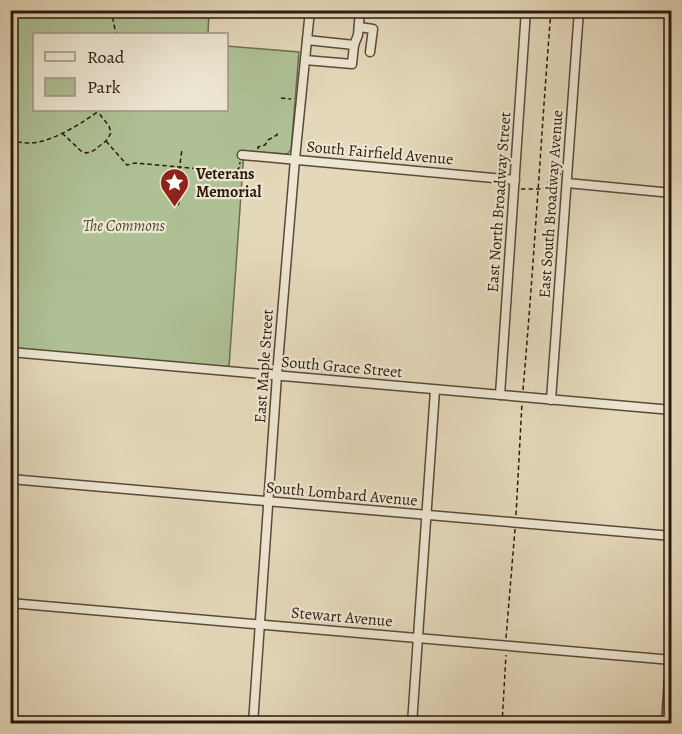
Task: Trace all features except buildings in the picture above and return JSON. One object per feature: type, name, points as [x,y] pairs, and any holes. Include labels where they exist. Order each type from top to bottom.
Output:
[{"type":"street","name":"East Maple Street","points":[[253,723],[277,375],[310,10]]},
{"type":"street","points":[[305,60],[352,64],[360,10]]},
{"type":"street","name":"East North Broadway Street","points":[[501,395],[526,10]]},
{"type":"street","name":"East South Broadway Avenue","points":[[551,400],[579,10]]},
{"type":"street","points":[[359,27],[373,29],[370,52]]},
{"type":"street","points":[[307,40],[354,45]]},
{"type":"street","name":"South Fairfield Avenue","points":[[242,155],[514,184]]},
{"type":"street","points":[[567,179],[672,193]]},
{"type":"street","name":"South Grace Street","points":[[10,352],[672,410]]},
{"type":"street","points":[[412,723],[435,390]]},
{"type":"street","name":"South Lombard Avenue","points":[[10,479],[672,536]]},
{"type":"street","name":"Stewart Avenue","points":[[10,603],[671,659]]},
{"type":"street","points":[[666,723],[672,632]]},
{"type":"path","points":[[111,10],[116,33]]},
{"type":"path","points":[[523,392],[551,10]]},
{"type":"path","points":[[281,98],[291,99]]},
{"type":"path","points":[[10,140],[36,143],[62,133],[99,111],[111,130],[106,141],[93,151],[86,153],[62,133]]},
{"type":"path","points":[[257,156],[258,147],[265,145],[268,140],[277,135],[278,131]]},
{"type":"path","points":[[106,141],[127,165],[135,163],[235,172],[239,168],[242,155]]},
{"type":"path","points":[[176,195],[182,150]]},
{"type":"path","points":[[514,184],[543,189],[555,175],[567,179]]},
{"type":"path","points":[[516,518],[522,403]]},
{"type":"path","points":[[506,640],[515,527]]},
{"type":"path","points":[[502,723],[506,650]]},
{"type":"green space","name":"The Commons","points":[[10,11],[209,11],[208,33],[33,33],[33,111],[228,111],[228,46],[299,52],[291,150],[287,154],[244,151],[229,367],[11,348]]},
{"type":"place","name":"Veterans Memorial","points":[[175,208]]}]
